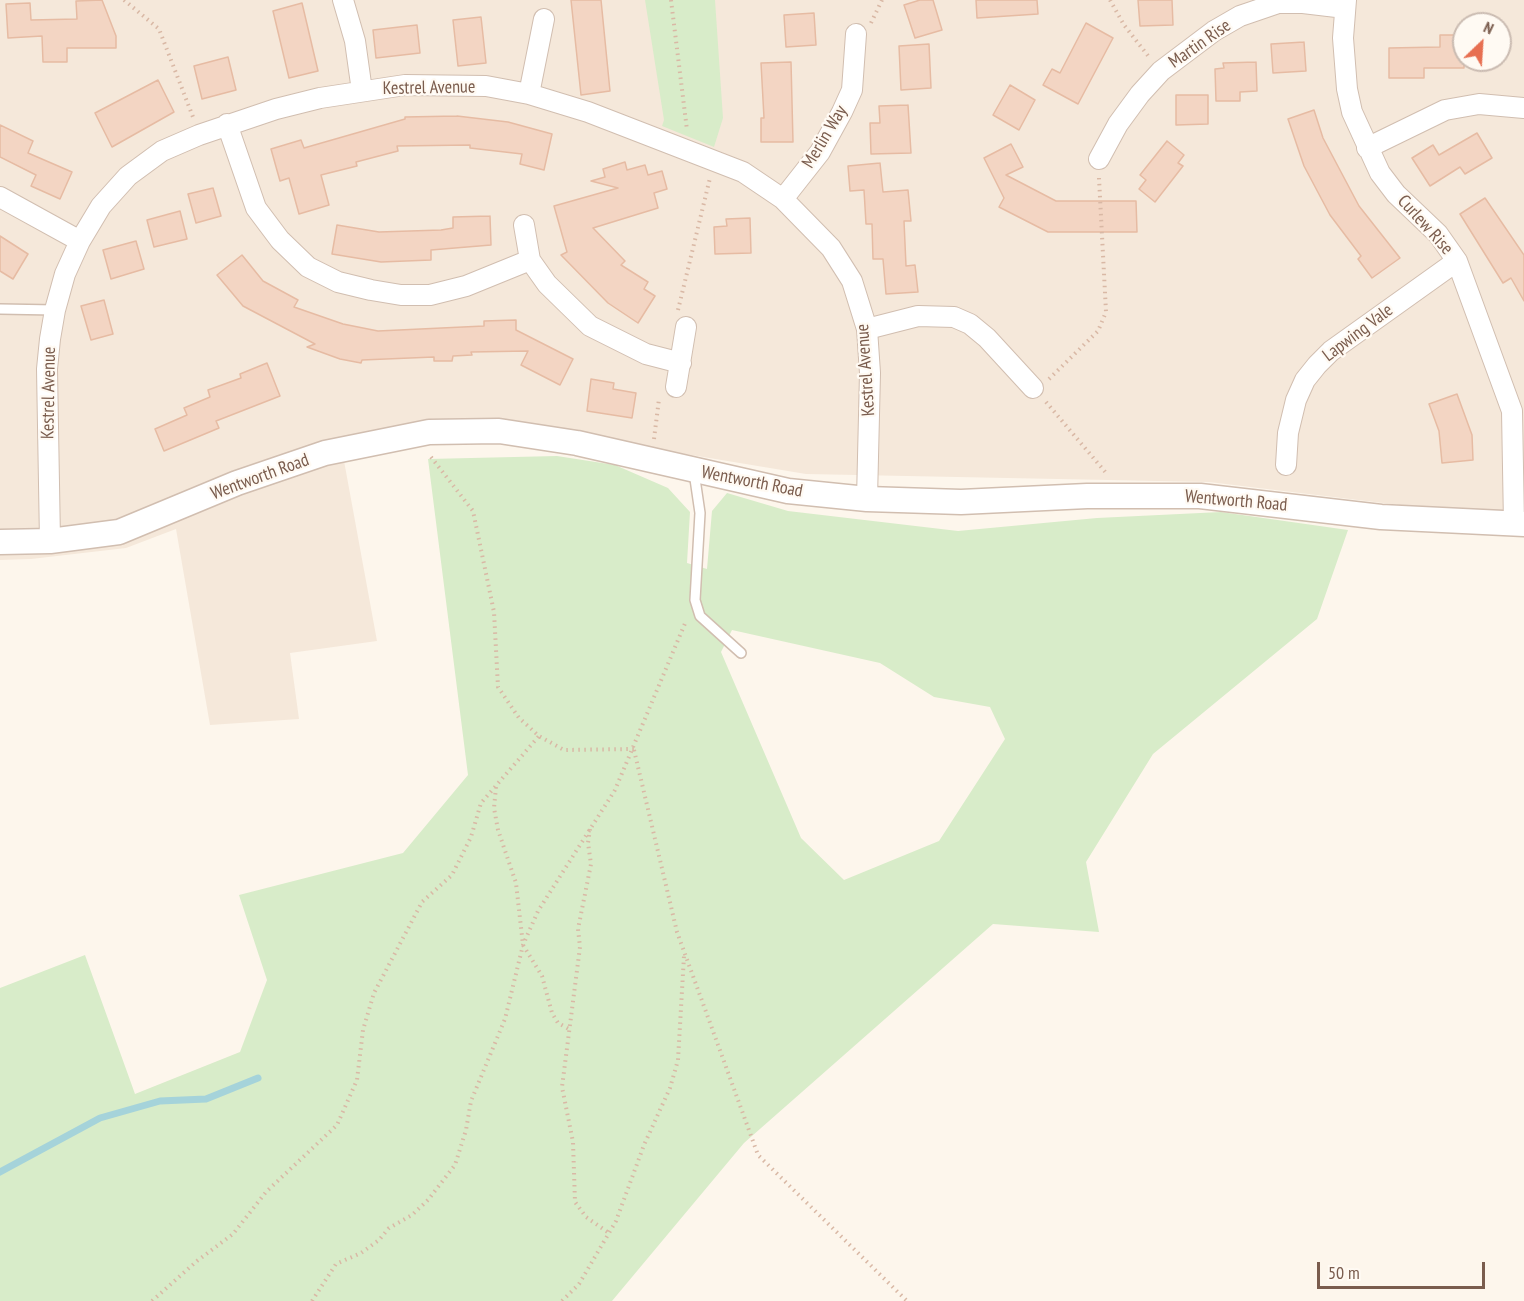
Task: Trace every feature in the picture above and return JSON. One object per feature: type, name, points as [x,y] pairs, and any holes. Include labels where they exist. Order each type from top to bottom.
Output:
[{"type":"street","points":[[344,0],[355,41],[362,90]]},
{"type":"street","name":"Martin Rise","points":[[1099,159],[1118,124],[1161,71],[1214,31],[1259,9],[1278,3],[1346,4]]},
{"type":"street","name":"Curlew Rise","points":[[1346,4],[1343,38],[1347,89],[1367,148],[1380,173],[1396,194],[1438,234],[1457,261],[1512,411],[1519,524]]},
{"type":"street","points":[[530,94],[544,19]]},
{"type":"street","name":"Merlin Way","points":[[783,199],[820,152],[852,90],[856,34]]},
{"type":"street","name":"Kestrel Avenue","points":[[50,541],[46,369],[55,309],[65,274],[80,241],[101,206],[128,176],[162,151],[199,135],[276,109],[362,90],[405,85],[447,84],[530,94],[715,160],[743,172],[783,199],[831,248],[852,281],[867,329],[870,373],[867,499]]},
{"type":"street","points":[[1367,148],[1445,110],[1479,105],[1524,108]]},
{"type":"street","points":[[227,124],[256,208],[280,240],[308,267],[338,282],[401,295],[430,295],[466,286],[530,260]]},
{"type":"street","points":[[0,196],[80,241]]},
{"type":"street","points":[[524,225],[530,260],[547,284],[590,326],[617,342],[681,363]]},
{"type":"street","name":"Lapwing Vale","points":[[1286,465],[1288,433],[1296,400],[1305,380],[1317,364],[1330,351],[1457,261]]},
{"type":"street","points":[[867,329],[918,316],[954,317],[970,324],[987,338],[1033,388]]},
{"type":"street","points":[[676,387],[686,327]]},
{"type":"street","name":"Wentworth Road","points":[[0,542],[50,541],[119,532],[237,483],[325,453],[429,432],[499,431],[577,443],[788,491],[867,499],[961,502],[1124,496],[1200,496],[1381,517],[1519,524]]},
{"type":"lane","points":[[0,309],[55,309]]},
{"type":"lane","points":[[693,470],[700,513],[695,600],[700,616],[741,653]]},
{"type":"path","points":[[124,0],[159,29],[199,135]]},
{"type":"path","points":[[671,0],[688,127],[684,148]]},
{"type":"path","points":[[1110,0],[1124,25],[1161,71]]},
{"type":"path","points":[[1099,159],[1106,312],[1098,331],[1061,368],[1033,388],[1063,420],[1124,496]]},
{"type":"path","points":[[686,327],[677,308],[715,160]]},
{"type":"path","points":[[653,460],[660,396],[676,387]]},
{"type":"path","points":[[395,439],[415,452],[434,457],[472,511],[494,612],[498,687],[519,718],[538,735],[564,750],[634,749]]},
{"type":"path","points":[[312,1301],[336,1264],[361,1253],[389,1228],[412,1215],[428,1200],[455,1165],[466,1130],[471,1101],[505,1019],[523,945],[538,911],[615,790],[695,600]]},
{"type":"path","points":[[152,1301],[165,1292],[197,1261],[233,1234],[266,1192],[338,1125],[357,1080],[363,1030],[374,993],[396,956],[422,902],[453,875],[471,837],[481,803],[538,735]]},
{"type":"path","points":[[634,749],[676,932],[758,1155],[907,1301]]},
{"type":"path","points":[[496,785],[494,808],[498,830],[516,883],[523,945],[542,976],[552,1013],[558,1023],[568,1029]]},
{"type":"path","points":[[590,828],[588,843],[591,864],[578,929],[580,947],[562,1087],[573,1142],[575,1202],[586,1217],[609,1233]]},
{"type":"path","points":[[562,1301],[579,1284],[609,1233],[670,1088],[678,1060],[685,954]]},
{"type":"shaded area","points":[[0,0],[1524,0],[1524,520],[1209,482],[806,474],[468,418],[340,439],[377,641],[290,653],[299,719],[210,725],[176,529],[126,548],[31,559],[0,560]]},
{"type":"green space","points":[[645,0],[715,0],[723,118],[714,147],[662,126],[664,120]]},
{"type":"green space","points":[[557,456],[615,465],[668,488],[690,512],[687,563],[707,569],[712,511],[727,493],[788,511],[958,531],[1097,518],[1221,512],[1348,530],[1317,619],[1153,754],[1086,862],[1099,932],[993,924],[744,1143],[612,1301],[0,1301],[0,988],[85,955],[135,1094],[240,1052],[267,980],[239,895],[403,853],[468,775],[428,459]],"holes":[[[732,630],[880,663],[934,697],[990,707],[1005,739],[939,841],[844,880],[801,838],[721,652]]]},
{"type":"building","points":[[102,0],[116,36],[116,48],[67,48],[67,62],[43,62],[42,36],[8,38],[6,4],[30,3],[31,20],[77,19],[76,1]]},
{"type":"building","points":[[571,0],[601,0],[610,91],[581,95]]},
{"type":"building","points":[[920,0],[933,0],[942,30],[915,38],[904,5]]},
{"type":"building","points":[[976,0],[1037,0],[1038,14],[977,18]]},
{"type":"building","points":[[1138,0],[1172,0],[1173,25],[1140,26]]},
{"type":"building","points":[[302,3],[318,71],[289,78],[273,11]]},
{"type":"building","points":[[814,13],[816,45],[786,47],[784,15]]},
{"type":"building","points":[[481,17],[486,63],[458,66],[453,20]]},
{"type":"building","points":[[1086,23],[1113,38],[1078,104],[1043,85],[1052,69],[1060,73]]},
{"type":"building","points":[[417,25],[420,53],[376,58],[373,30]]},
{"type":"building","points":[[1440,35],[1452,35],[1452,68],[1424,68],[1424,78],[1389,78],[1389,48],[1440,47]]},
{"type":"building","points":[[1304,42],[1306,71],[1273,73],[1271,44]]},
{"type":"building","points":[[929,44],[931,88],[901,90],[899,46]]},
{"type":"building","points":[[228,57],[236,90],[202,99],[194,66]]},
{"type":"building","points":[[791,62],[793,142],[761,142],[761,118],[764,118],[761,63]]},
{"type":"building","points":[[1256,62],[1257,91],[1240,92],[1240,101],[1216,101],[1215,69],[1224,68],[1223,63]]},
{"type":"building","points":[[158,80],[174,112],[112,147],[95,113]]},
{"type":"building","points":[[1010,85],[1035,100],[1019,130],[993,115]]},
{"type":"building","points":[[1176,95],[1208,95],[1208,124],[1176,125]]},
{"type":"building","points":[[908,105],[911,153],[871,154],[870,123],[880,123],[879,106]]},
{"type":"building","points":[[1314,110],[1323,138],[1359,206],[1400,258],[1372,278],[1358,259],[1361,256],[1330,215],[1304,166],[1288,119]]},
{"type":"building","points":[[457,116],[508,122],[552,134],[544,170],[520,164],[522,154],[470,148],[470,145],[397,146],[398,151],[356,162],[357,166],[321,175],[329,205],[299,214],[289,178],[280,181],[271,149],[301,140],[304,148],[405,119],[405,117]]},
{"type":"building","points":[[0,125],[33,141],[28,153],[72,172],[60,199],[31,186],[36,175],[0,157]]},
{"type":"building","points":[[1477,133],[1492,158],[1465,174],[1460,167],[1430,186],[1412,158],[1433,145],[1439,155]]},
{"type":"building","points":[[1167,141],[1184,155],[1178,163],[1183,166],[1155,202],[1139,189],[1146,180],[1140,175]]},
{"type":"building","points":[[1011,144],[1023,167],[1006,175],[1056,201],[1136,201],[1137,232],[1048,232],[999,207],[1004,198],[984,158]]},
{"type":"building","points":[[625,162],[627,170],[645,165],[648,175],[662,171],[667,189],[654,193],[658,208],[593,228],[625,261],[621,265],[648,282],[644,289],[655,296],[638,323],[608,303],[561,255],[567,252],[554,206],[618,188],[591,181],[605,177],[603,169]]},
{"type":"building","points":[[880,163],[883,192],[908,190],[911,221],[904,221],[906,266],[915,265],[918,292],[886,294],[883,259],[873,259],[872,224],[866,224],[864,190],[850,191],[848,166]]},
{"type":"building","points":[[213,188],[221,216],[196,223],[188,194]]},
{"type":"building","points":[[1485,198],[1524,255],[1524,301],[1511,278],[1503,283],[1460,214]]},
{"type":"building","points":[[180,211],[187,239],[154,247],[147,220]]},
{"type":"building","points":[[490,216],[491,245],[431,250],[431,260],[381,262],[332,254],[337,225],[379,232],[441,230],[453,228],[453,217]]},
{"type":"building","points":[[750,218],[751,253],[715,254],[714,227],[727,226],[726,219]]},
{"type":"building","points":[[0,236],[28,254],[13,279],[0,271]]},
{"type":"building","points":[[136,241],[144,269],[111,279],[103,250]]},
{"type":"building","points":[[242,255],[263,281],[298,300],[294,307],[343,324],[378,331],[484,326],[484,321],[516,320],[516,330],[573,359],[560,385],[521,365],[528,351],[471,352],[472,355],[453,356],[452,361],[434,361],[434,357],[362,360],[361,363],[340,359],[307,347],[315,344],[243,306],[217,275]]},
{"type":"building","points":[[104,300],[113,334],[91,340],[81,306]]},
{"type":"building","points":[[267,363],[280,396],[216,421],[219,428],[164,451],[155,429],[187,415],[184,408],[210,397],[208,390],[241,378],[240,374]]},
{"type":"building","points":[[591,379],[614,383],[613,389],[636,393],[632,418],[587,411]]},
{"type":"building","points":[[1457,394],[1472,435],[1473,460],[1442,463],[1439,431],[1429,404]]},
{"type":"waterway","points":[[0,1172],[100,1118],[160,1101],[206,1099],[258,1078]]}]
